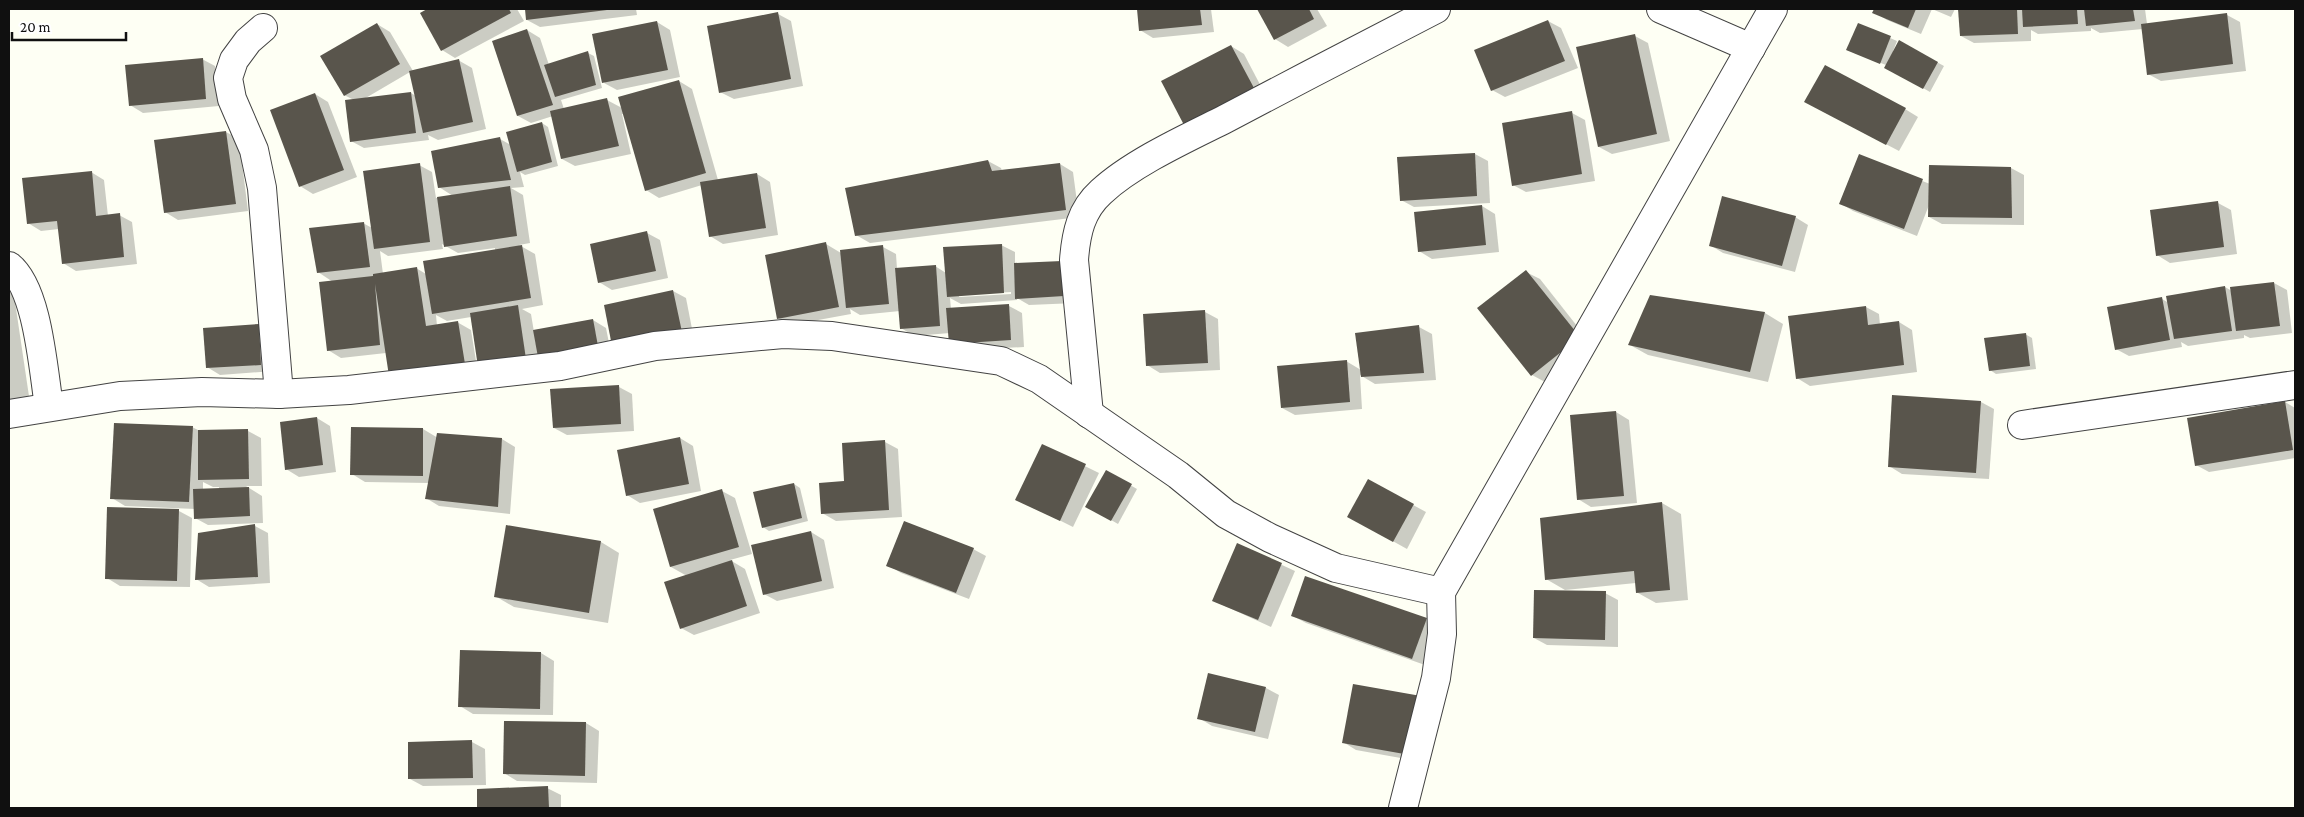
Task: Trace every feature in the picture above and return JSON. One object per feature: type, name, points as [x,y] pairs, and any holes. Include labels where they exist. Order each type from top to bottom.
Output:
[{"type":"street","points":[[1089,414],[1074,260],[1076,234],[1084,212],[1100,192],[1122,176],[1179,143],[1436,9]]},
{"type":"street","points":[[1661,9],[1751,48]]},
{"type":"street","points":[[1403,808],[1436,678],[1442,634],[1441,592],[1773,9]]},
{"type":"street","points":[[263,28],[248,41],[234,60],[228,78],[232,99],[254,150],[262,188],[279,394]]},
{"type":"street","points":[[9,266],[25,286],[32,304],[49,406]]},
{"type":"street","points":[[9,414],[120,396],[202,392],[279,394],[349,390],[550,367],[655,346],[783,334],[832,336],[1001,361],[1040,379],[1178,476],[1226,514],[1270,538],[1336,568],[1441,592]]},
{"type":"street","points":[[2022,425],[2295,385]]},
{"type":"building","points":[[427,9],[509,9],[511,13],[441,51],[420,13]]},
{"type":"building","points":[[525,9],[607,9],[607,10],[526,20]]},
{"type":"building","points":[[1137,9],[1200,9],[1202,25],[1139,31]]},
{"type":"building","points":[[1257,9],[1309,9],[1314,19],[1274,40]]},
{"type":"building","points":[[1874,9],[1916,9],[1908,28],[1872,13]]},
{"type":"building","points":[[1958,9],[2017,9],[2018,34],[1960,36]]},
{"type":"building","points":[[2022,9],[2077,9],[2078,24],[2023,27]]},
{"type":"building","points":[[2084,9],[2133,9],[2135,21],[2086,26]]},
{"type":"building","points":[[778,12],[791,79],[719,93],[707,26]]},
{"type":"building","points":[[2227,13],[2233,64],[2147,75],[2141,24]]},
{"type":"building","points":[[1548,20],[1565,61],[1491,91],[1474,50]]},
{"type":"building","points":[[657,21],[668,70],[602,83],[592,34]]},
{"type":"building","points":[[377,23],[400,64],[344,96],[320,56]]},
{"type":"building","points":[[1858,23],[1891,36],[1880,64],[1846,50]]},
{"type":"building","points":[[527,29],[553,105],[517,116],[492,41]]},
{"type":"building","points":[[1635,34],[1657,134],[1598,147],[1576,47]]},
{"type":"building","points":[[1899,40],[1938,62],[1923,89],[1884,68]]},
{"type":"building","points":[[1231,45],[1254,88],[1184,125],[1161,81]]},
{"type":"building","points":[[588,51],[596,85],[555,97],[544,65]]},
{"type":"building","points":[[203,58],[206,99],[129,106],[125,65]]},
{"type":"building","points":[[459,59],[473,122],[423,133],[409,71]]},
{"type":"building","points":[[1825,65],[1906,108],[1886,145],[1804,102]]},
{"type":"building","points":[[679,80],[706,173],[645,191],[618,97]]},
{"type":"building","points":[[411,92],[416,133],[350,142],[345,100]]},
{"type":"building","points":[[315,93],[344,170],[299,187],[270,110]]},
{"type":"building","points":[[607,98],[619,146],[561,159],[550,111]]},
{"type":"building","points":[[1572,111],[1582,174],[1512,186],[1502,123]]},
{"type":"building","points":[[542,122],[552,162],[517,172],[506,132]]},
{"type":"building","points":[[226,131],[236,204],[164,213],[154,140]]},
{"type":"building","points":[[500,137],[511,180],[438,188],[431,151]]},
{"type":"building","points":[[1475,153],[1477,196],[1400,201],[1397,157]]},
{"type":"building","points":[[1859,154],[1923,179],[1904,229],[1839,204]]},
{"type":"building","points":[[988,160],[992,171],[1060,163],[1066,210],[855,236],[845,188]]},
{"type":"building","points":[[420,163],[430,242],[374,249],[363,171]]},
{"type":"building","points":[[1929,165],[2011,167],[2012,218],[1928,217]]},
{"type":"building","points":[[92,171],[96,216],[120,213],[124,257],[62,264],[57,221],[27,224],[22,178]]},
{"type":"building","points":[[757,173],[766,228],[709,237],[700,182]]},
{"type":"building","points":[[510,186],[517,236],[444,247],[437,197]]},
{"type":"building","points":[[1722,196],[1796,216],[1782,266],[1709,246]]},
{"type":"building","points":[[2218,201],[2224,247],[2156,256],[2150,210]]},
{"type":"building","points":[[1482,205],[1486,245],[1418,252],[1414,212]]},
{"type":"building","points":[[364,222],[370,267],[317,273],[309,228]]},
{"type":"building","points":[[647,231],[656,271],[598,283],[590,244]]},
{"type":"building","points":[[826,242],[839,307],[777,319],[765,255]]},
{"type":"building","points":[[1002,244],[1004,293],[947,297],[943,247]]},
{"type":"building","points":[[522,245],[531,298],[432,314],[423,261]]},
{"type":"building","points":[[883,245],[889,304],[846,308],[840,250]]},
{"type":"building","points":[[1062,261],[1064,296],[1015,299],[1014,263]]},
{"type":"building","points":[[936,265],[940,326],[900,329],[895,268]]},
{"type":"building","points":[[417,267],[426,326],[458,321],[465,364],[389,376],[375,284],[380,345],[327,351],[319,282],[373,276],[373,274]]},
{"type":"building","points":[[1526,270],[1580,337],[1531,376],[1477,308]]},
{"type":"building","points":[[2274,282],[2280,326],[2236,331],[2230,287]]},
{"type":"building","points":[[2225,286],[2232,331],[2174,339],[2166,296]]},
{"type":"building","points":[[673,290],[682,332],[612,346],[604,305]]},
{"type":"building","points":[[1650,295],[1765,312],[1750,372],[1628,345]]},
{"type":"building","points":[[2162,297],[2170,340],[2115,350],[2107,307]]},
{"type":"building","points":[[1009,304],[1011,340],[949,344],[946,308]]},
{"type":"building","points":[[518,305],[526,359],[478,367],[470,313]]},
{"type":"building","points":[[1866,306],[1868,325],[1899,321],[1904,365],[1796,379],[1788,316]]},
{"type":"building","points":[[1205,310],[1208,363],[1146,366],[1143,314]]},
{"type":"building","points":[[593,319],[598,346],[538,357],[533,330]]},
{"type":"building","points":[[259,324],[261,365],[206,368],[203,328]]},
{"type":"building","points":[[1419,325],[1424,373],[1361,377],[1355,333]]},
{"type":"building","points":[[2026,333],[2030,366],[1989,371],[1984,338]]},
{"type":"building","points":[[1347,360],[1350,402],[1281,408],[1277,366]]},
{"type":"building","points":[[619,385],[621,424],[553,428],[550,389]]},
{"type":"building","points":[[1892,395],[1981,401],[1976,473],[1888,467]]},
{"type":"building","points":[[2285,401],[2293,450],[2195,466],[2187,418]]},
{"type":"building","points":[[1616,411],[1624,496],[1577,500],[1570,415]]},
{"type":"building","points":[[317,417],[323,465],[285,470],[280,422]]},
{"type":"building","points":[[114,423],[193,426],[189,502],[110,499]]},
{"type":"building","points":[[351,427],[423,428],[423,476],[350,475]]},
{"type":"building","points":[[248,429],[249,479],[198,480],[198,430]]},
{"type":"building","points":[[437,433],[502,438],[498,507],[425,499]]},
{"type":"building","points":[[680,437],[689,484],[626,496],[617,450]]},
{"type":"building","points":[[885,440],[889,510],[821,514],[819,483],[844,481],[842,443]]},
{"type":"building","points":[[1042,444],[1086,464],[1060,521],[1015,500]]},
{"type":"building","points":[[1106,470],[1132,484],[1111,521],[1085,507]]},
{"type":"building","points":[[1368,479],[1414,504],[1393,542],[1347,517]]},
{"type":"building","points":[[794,483],[802,518],[762,528],[753,492]]},
{"type":"building","points":[[249,487],[250,516],[194,519],[193,489]]},
{"type":"building","points":[[722,489],[739,547],[670,567],[653,509]]},
{"type":"building","points":[[1662,502],[1670,590],[1636,593],[1634,571],[1545,580],[1540,518]]},
{"type":"building","points":[[107,507],[179,509],[177,581],[105,579]]},
{"type":"building","points":[[904,521],[974,548],[956,593],[886,566]]},
{"type":"building","points":[[255,524],[258,577],[195,580],[198,533]]},
{"type":"building","points":[[506,525],[601,541],[589,613],[494,597]]},
{"type":"building","points":[[811,531],[822,581],[763,595],[751,545]]},
{"type":"building","points":[[1237,543],[1282,563],[1258,620],[1212,601]]},
{"type":"building","points":[[732,560],[747,606],[680,629],[664,582]]},
{"type":"building","points":[[1305,576],[1427,618],[1412,659],[1291,616]]},
{"type":"building","points":[[1534,590],[1606,591],[1605,640],[1533,638]]},
{"type":"building","points":[[460,650],[541,652],[540,709],[458,707]]},
{"type":"building","points":[[1208,673],[1266,687],[1255,732],[1197,719]]},
{"type":"building","points":[[1353,684],[1421,696],[1410,755],[1342,743]]},
{"type":"building","points":[[504,721],[586,722],[585,776],[503,774]]},
{"type":"building","points":[[472,740],[473,778],[408,779],[408,742]]},
{"type":"building","points":[[548,786],[549,808],[477,808],[477,789]]}]
